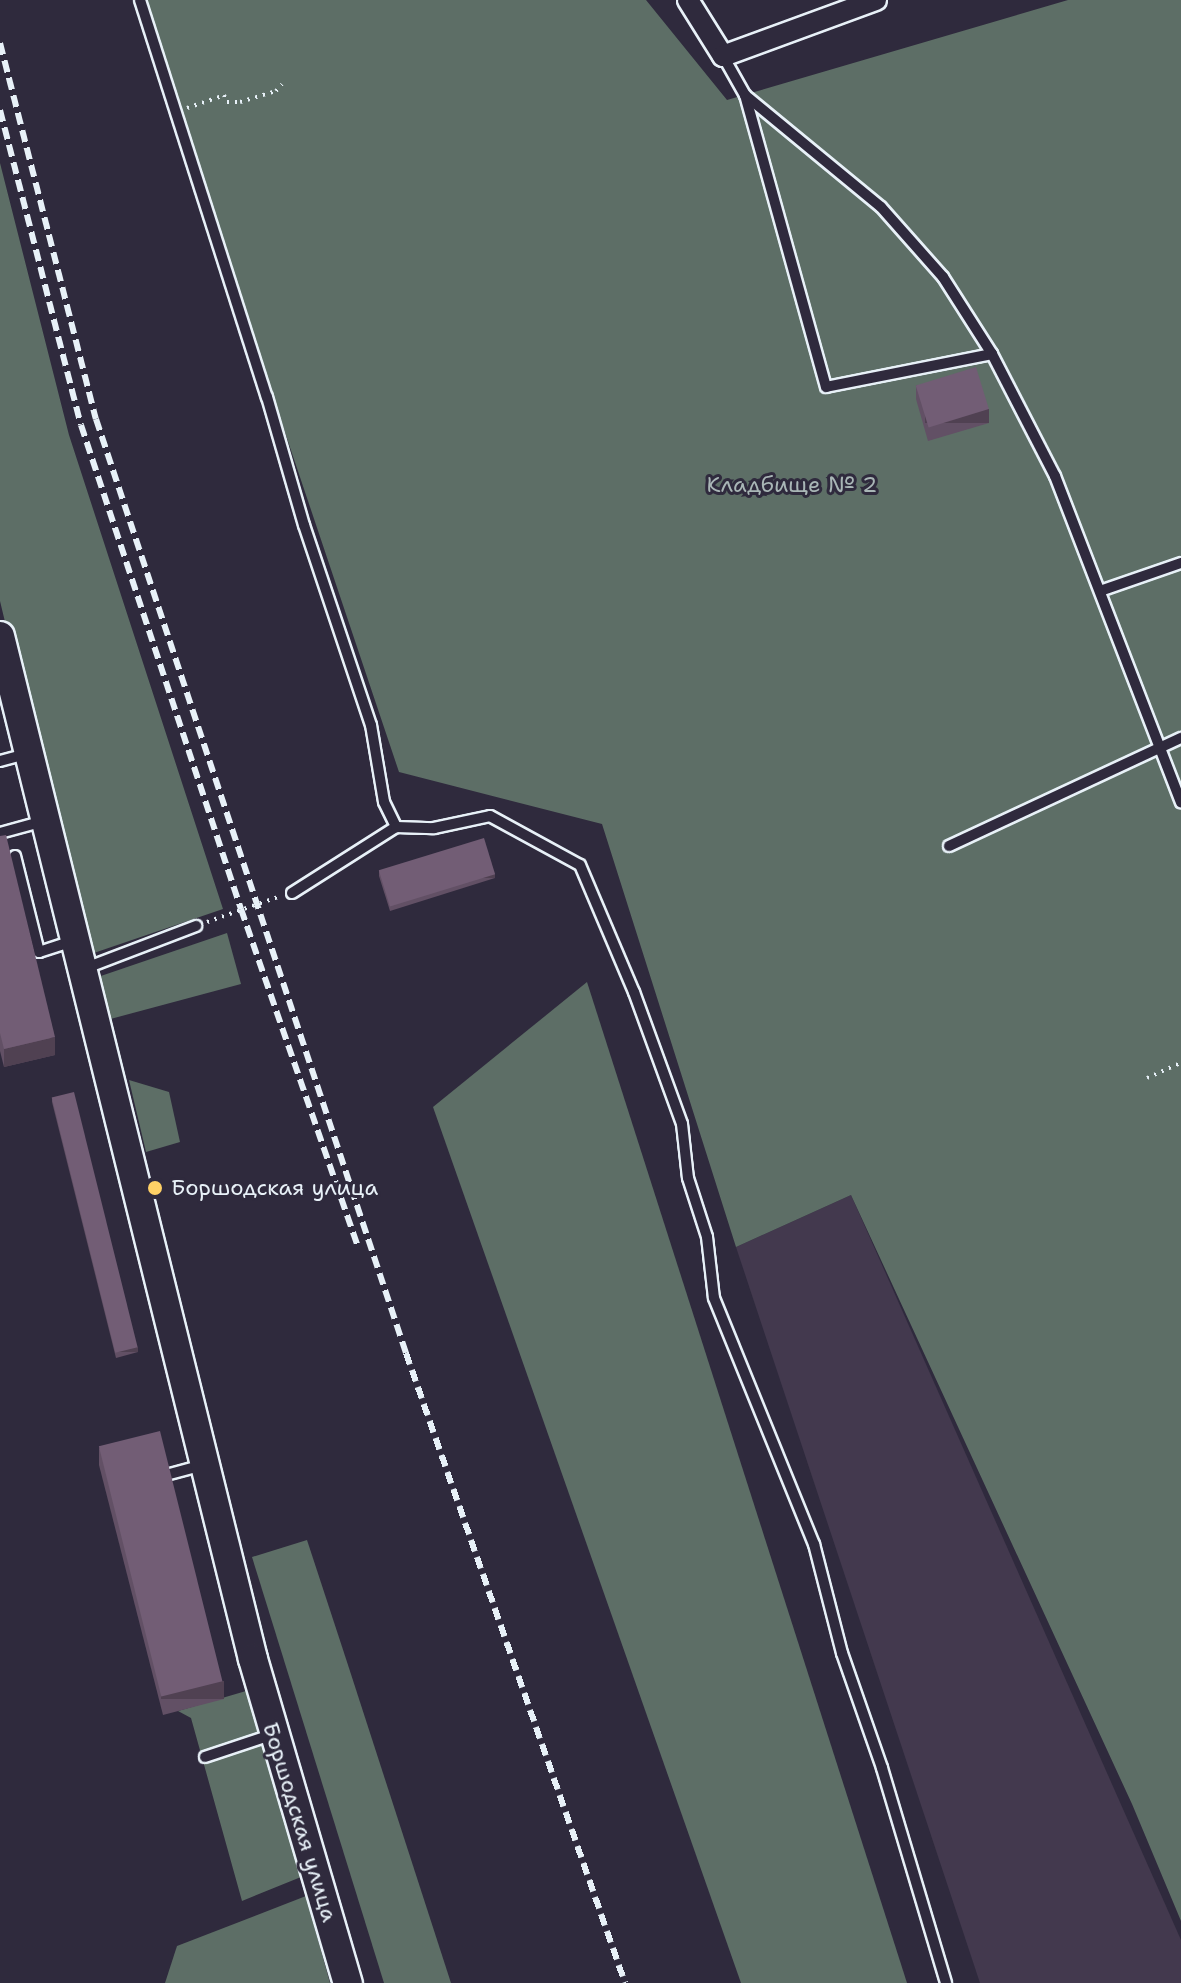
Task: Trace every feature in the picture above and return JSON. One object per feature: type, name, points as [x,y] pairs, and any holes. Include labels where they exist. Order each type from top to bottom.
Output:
[{"type":"street","points":[[688,0],[723,56],[876,0]]},
{"type":"street","name":"Боршодская улица","points":[[0,636],[203,1465],[273,1735],[348,1983]]},
{"type":"lane","points":[[140,0],[304,525],[371,725],[384,802],[396,827]]},
{"type":"lane","points":[[723,56],[745,95],[826,387],[992,354]]},
{"type":"lane","points":[[745,95],[881,207],[943,277],[992,354],[1055,476],[1181,803]]},
{"type":"lane","points":[[1100,591],[1181,563]]},
{"type":"lane","points":[[949,846],[1181,738]]},
{"type":"lane","points":[[0,761],[29,753]]},
{"type":"lane","points":[[292,893],[396,827],[434,828],[490,816],[580,865],[634,992],[682,1124],[688,1178],[707,1237],[714,1298],[814,1544],[842,1653],[882,1768],[946,1983]]},
{"type":"lane","points":[[0,833],[45,821]]},
{"type":"lane","points":[[15,856],[39,952],[75,941]]},
{"type":"lane","points":[[81,969],[196,926]]},
{"type":"lane","points":[[166,1475],[203,1465]]},
{"type":"lane","points":[[205,1757],[273,1735]]},
{"type":"path","points":[[177,115],[215,96],[224,95],[227,102],[240,102],[276,91],[282,84]]},
{"type":"path","points":[[196,926],[292,893]]},
{"type":"path","points":[[1147,1078],[1181,1063]]},
{"type":"shaded area","points":[[851,1195],[1181,1940],[1181,1983],[980,1983],[736,1247]]},
{"type":"green space","name":"Кладбище № 2","points":[[146,0],[646,0],[727,100],[1068,0],[1181,0],[1181,1921],[1132,1804],[851,1195],[736,1247],[602,824],[399,772],[260,358]]},
{"type":"green space","points":[[0,163],[69,435],[223,909],[85,956],[0,601]]},
{"type":"green space","points":[[227,933],[241,984],[103,1021],[92,979]]},
{"type":"green space","points":[[587,982],[907,1983],[741,1983],[433,1107]]},
{"type":"green space","points":[[129,1080],[169,1092],[180,1142],[146,1152]]},
{"type":"green space","points":[[307,1540],[451,1983],[384,1983],[252,1557]]},
{"type":"green space","points":[[246,1691],[301,1877],[242,1901],[191,1718],[178,1711]]},
{"type":"green space","points":[[306,1896],[330,1983],[165,1983],[177,1946]]},
{"type":"building","points":[[976,367],[989,409],[929,427],[916,385]]},
{"type":"building","points":[[6,835],[55,1037],[4,1049],[0,1033],[0,836]]},
{"type":"building","points":[[484,838],[495,874],[390,907],[379,870]]},
{"type":"building","points":[[74,1092],[138,1347],[115,1353],[52,1098]]},
{"type":"building","points":[[160,1431],[222,1681],[161,1697],[99,1446]]},
{"type":"railway","points":[[0,43],[96,419],[406,1353],[625,1983]]},
{"type":"railway","points":[[0,110],[81,425],[241,909],[358,1247]]},
{"type":"place","name":"Боршодская улица","points":[[155,1188]]}]
